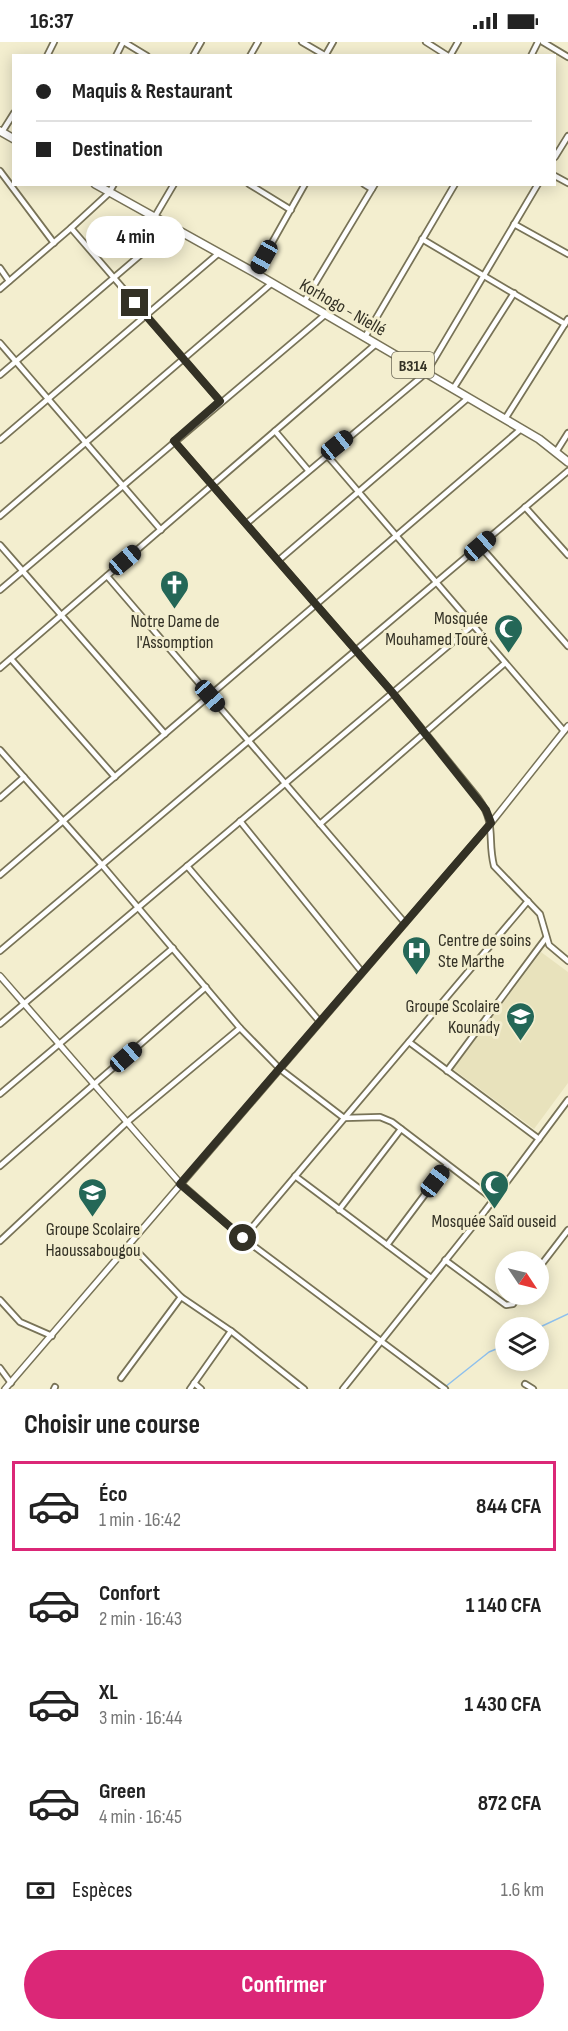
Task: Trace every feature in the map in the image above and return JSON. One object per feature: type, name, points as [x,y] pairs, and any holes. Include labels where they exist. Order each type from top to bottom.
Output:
[{"type":"main road","name":"B314","points":[[98,186],[255,273]]},
{"type":"main road","name":"Korhogo - Niellé","points":[[255,273],[505,419],[568,462]]},
{"type":"street","points":[[124,42],[144,54]]},
{"type":"street","points":[[302,42],[323,54]]},
{"type":"street","points":[[426,42],[446,54]]},
{"type":"street","points":[[541,42],[568,57]]},
{"type":"street","points":[[1,132],[12,115]]},
{"type":"street","points":[[556,155],[568,136]]},
{"type":"street","points":[[0,171],[54,243]]},
{"type":"street","points":[[0,289],[110,193],[113,186]]},
{"type":"street","points":[[154,218],[173,186]]},
{"type":"street","points":[[252,186],[291,210]]},
{"type":"street","points":[[255,273],[304,186]]},
{"type":"street","points":[[365,337],[453,186]]},
{"type":"street","points":[[247,522],[426,373],[537,186]]},
{"type":"street","points":[[304,302],[373,187]]},
{"type":"street","points":[[514,224],[568,254]]},
{"type":"street","points":[[71,228],[220,401]]},
{"type":"street","points":[[0,375],[172,228]]},
{"type":"street","points":[[422,239],[482,276],[566,322],[505,419]]},
{"type":"street","points":[[0,440],[219,253]]},
{"type":"street","points":[[0,268],[9,281]]},
{"type":"street","points":[[0,516],[272,283]]},
{"type":"street","points":[[453,388],[514,293]]},
{"type":"street","points":[[0,590],[220,401],[326,314]]},
{"type":"street","points":[[0,344],[161,530]]},
{"type":"street","points":[[0,668],[376,344]]},
{"type":"street","points":[[279,560],[468,398]]},
{"type":"street","points":[[0,875],[521,429]]},
{"type":"street","points":[[275,431],[308,470]]},
{"type":"street","points":[[556,452],[568,432]]},
{"type":"street","points":[[174,441],[247,522],[392,692],[482,804],[491,823],[494,866],[540,914],[545,923],[549,945],[568,961]]},
{"type":"street","points":[[5,1389],[491,823],[566,728],[505,663],[326,454]]},
{"type":"street","points":[[0,951],[568,471]]},
{"type":"street","points":[[525,507],[568,555]]},
{"type":"street","points":[[0,545],[165,734]]},
{"type":"street","points":[[480,546],[568,646]]},
{"type":"street","points":[[107,576],[405,923]]},
{"type":"street","points":[[0,1024],[473,625]]},
{"type":"street","points":[[11,658],[115,777]]},
{"type":"street","points":[[320,824],[505,663]]},
{"type":"street","points":[[0,750],[102,865],[240,1028],[280,1069],[344,1118],[380,1117],[401,1129],[493,1199]]},
{"type":"street","points":[[0,798],[24,777]]},
{"type":"street","points":[[240,821],[362,972]]},
{"type":"street","points":[[187,866],[320,1022]]},
{"type":"street","points":[[243,1238],[528,901]]},
{"type":"street","points":[[447,1071],[546,938]]},
{"type":"street","points":[[0,1094],[173,948]]},
{"type":"street","points":[[0,976],[180,1184],[243,1238],[445,1389]]},
{"type":"street","points":[[0,1166],[206,987]]},
{"type":"street","points":[[0,1241],[126,1123],[240,1028]]},
{"type":"street","points":[[409,1042],[539,1139]]},
{"type":"street","points":[[343,1389],[568,1100]]},
{"type":"street","points":[[339,1210],[401,1129]]},
{"type":"street","points":[[387,1245],[447,1165]]},
{"type":"street","points":[[295,1176],[431,1278]]},
{"type":"street","points":[[549,1255],[568,1230]]},
{"type":"street","points":[[130,1244],[181,1297],[231,1331],[304,1389]]},
{"type":"street","points":[[445,1260],[495,1297]]},
{"type":"street","points":[[121,1378],[181,1297]]},
{"type":"street","points":[[0,1300],[20,1322],[52,1336]]},
{"type":"street","points":[[190,1389],[231,1331]]},
{"type":"street","points":[[0,1368],[11,1383]]},
{"type":"street","points":[[194,1383],[201,1389]]},
{"type":"street","points":[[525,1384],[532,1389]]},
{"type":"shaded area","name":"Groupe Scolaire Kounady","points":[[541,952],[568,972],[568,1083],[534,1129],[453,1069]]},
{"type":"waterway","points":[[549,1323],[568,1314]]},
{"type":"waterway","points":[[445,1387],[495,1350]]},
{"type":"place","name":"Notre Dame de l'Assomption","points":[[175,610]]},
{"type":"place","name":"Mosquée Mouhamed Touré","points":[[509,654]]},
{"type":"place","name":"Centre de soins Ste Marthe","points":[[417,976]]},
{"type":"place","name":"Groupe Scolaire Kounady","points":[[521,1042]]},
{"type":"place","name":"Mosquée Saïd ouseid","points":[[494,1210]]},
{"type":"place","name":"Groupe Scolaire Haoussabougou","points":[[93,1218]]},
{"type":"route","points":[[135,303],[220,401],[174,441],[425,731],[478,798],[491,823],[180,1184],[243,1238]]}]
